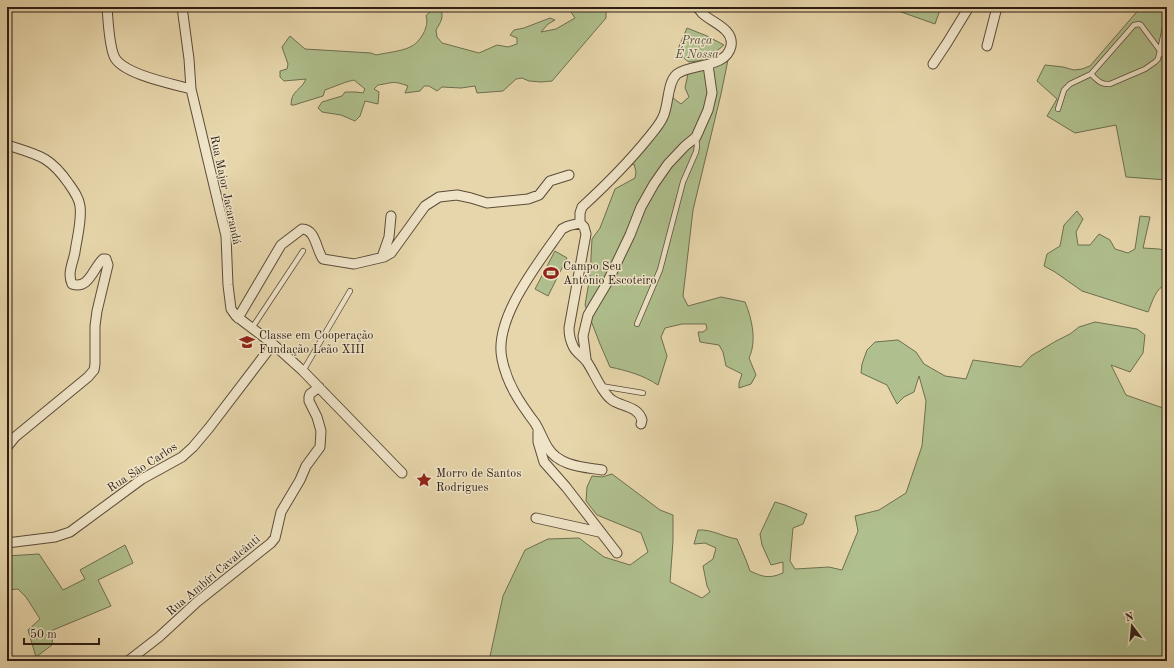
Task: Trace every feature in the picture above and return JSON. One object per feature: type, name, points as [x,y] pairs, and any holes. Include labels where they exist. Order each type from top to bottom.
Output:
[{"type":"street","points":[[107,7],[109,32],[114,56],[120,63],[128,70],[191,89]]},
{"type":"street","name":"Rua Major Jacarandá","points":[[182,7],[189,59],[191,89],[226,236],[231,309],[238,318],[273,344],[303,370],[402,473]]},
{"type":"street","points":[[586,359],[578,354],[572,346],[569,336],[569,328],[586,234],[584,227],[580,223],[580,213],[582,207],[640,148],[663,117],[671,81],[676,74],[684,70],[708,65],[726,55],[731,48],[731,41],[726,30],[703,14],[697,7]]},
{"type":"street","points":[[932,64],[969,7]]},
{"type":"street","points":[[987,46],[997,7]]},
{"type":"street","points":[[641,424],[642,420],[638,413],[625,405],[612,400],[601,386],[586,359],[583,336],[588,315],[607,283],[630,235],[640,207],[668,164],[696,137],[708,110],[712,93],[708,65]]},
{"type":"street","points":[[7,145],[37,154],[48,160],[61,172],[77,195],[80,206],[80,217],[70,272],[72,284],[77,286],[85,283],[103,259],[106,259],[108,265],[97,311],[95,326],[96,358],[94,370],[88,377],[11,438],[7,447]]},
{"type":"street","points":[[238,318],[281,245],[304,228],[311,232],[323,259],[354,264],[382,257],[391,253],[425,206],[439,196],[457,195],[487,203],[528,199],[539,195],[550,181],[569,175]]},
{"type":"street","points":[[382,257],[389,237],[390,216]]},
{"type":"street","points":[[580,223],[562,229],[515,299],[506,319],[502,340],[502,357],[508,380],[519,402],[538,428],[548,448],[554,455],[562,461],[602,470]]},
{"type":"street","name":"Rua São Carlos","points":[[7,543],[55,537],[70,532],[142,479],[182,457],[193,448],[273,344]]},
{"type":"street","name":"Rua Ambíri Cavalcânti","points":[[128,661],[159,637],[197,602],[271,543],[275,538],[281,512],[300,480],[306,466],[320,447],[321,431],[317,416],[309,397],[310,394],[319,388]]},
{"type":"street","points":[[538,428],[538,442],[544,462],[566,487],[599,532],[617,553]]},
{"type":"street","points":[[536,518],[599,532]]},
{"type":"lane","points":[[1091,74],[1100,82],[1110,84],[1151,65],[1158,59],[1167,19]]},
{"type":"lane","points":[[1058,109],[1064,90],[1070,84],[1091,74],[1134,25],[1141,25],[1167,60]]},
{"type":"lane","points":[[638,324],[660,270],[683,182],[696,152],[696,137]]},
{"type":"lane","points":[[252,328],[303,251]]},
{"type":"lane","points":[[303,370],[350,291]]},
{"type":"lane","points":[[601,386],[643,393]]},
{"type":"green space","points":[[576,7],[613,7],[606,12],[606,18],[552,81],[529,81],[522,78],[516,79],[503,91],[477,93],[475,86],[461,88],[442,87],[437,91],[429,86],[424,86],[420,91],[405,93],[408,86],[403,84],[393,82],[378,85],[374,89],[379,92],[378,104],[365,101],[360,116],[355,121],[341,115],[322,112],[318,108],[322,102],[342,96],[345,92],[363,93],[365,89],[354,80],[325,90],[323,96],[291,105],[291,100],[294,93],[302,86],[306,79],[284,81],[280,77],[280,71],[287,69],[288,64],[282,47],[290,36],[305,49],[371,53],[376,55],[403,50],[414,45],[423,34],[427,24],[426,16],[432,11],[441,10],[442,18],[436,30],[437,37],[442,43],[479,53],[497,45],[508,47],[517,44],[517,38],[510,35],[514,30],[524,28],[550,18],[555,20],[548,24],[541,32],[556,29],[575,18],[571,12]]},
{"type":"green space","points":[[941,7],[935,24],[890,8]]},
{"type":"green space","points":[[1141,7],[1167,7],[1167,180],[1126,177],[1116,125],[1075,133],[1047,116],[1057,99],[1037,81],[1045,65],[1074,70],[1090,66]]},
{"type":"green space","name":"Praça É Nossa","points":[[687,28],[724,45],[706,60],[689,62],[681,56],[678,49]]},
{"type":"green space","points":[[729,55],[693,210],[683,296],[688,306],[721,297],[745,302],[753,330],[753,344],[749,358],[756,375],[751,384],[739,388],[742,374],[726,366],[723,352],[719,345],[700,342],[698,332],[703,332],[707,329],[706,324],[682,324],[665,328],[661,337],[667,356],[658,385],[635,374],[610,367],[585,305],[590,276],[592,239],[600,228],[615,189],[635,178],[636,172],[634,164],[623,168],[655,126],[672,90],[673,98],[681,104],[689,97],[685,88],[689,69],[701,64],[705,71]]},
{"type":"green space","points":[[1077,211],[1083,219],[1076,232],[1078,245],[1090,245],[1099,234],[1110,240],[1115,249],[1128,253],[1135,249],[1140,216],[1150,217],[1143,248],[1167,251],[1167,285],[1160,288],[1157,292],[1148,312],[1082,291],[1044,266],[1047,254],[1060,246],[1064,225]]},
{"type":"green space","name":"Campo Seu Antônio Escoteiro","points":[[555,251],[567,258],[548,296],[535,289]]},
{"type":"green space","points":[[1095,322],[1137,329],[1145,335],[1143,353],[1130,372],[1111,365],[1126,395],[1163,408],[1164,406],[1167,408],[1167,661],[489,661],[503,596],[525,550],[548,539],[579,538],[604,557],[630,565],[648,552],[641,533],[597,515],[586,501],[587,487],[592,476],[602,477],[612,474],[660,510],[673,515],[670,582],[702,598],[710,592],[707,586],[703,566],[713,559],[716,548],[705,543],[694,544],[698,530],[708,531],[737,539],[750,571],[766,576],[774,576],[783,573],[783,562],[771,565],[762,545],[760,534],[775,502],[807,514],[803,524],[793,528],[790,561],[795,569],[829,567],[842,570],[858,531],[855,516],[879,510],[906,493],[922,446],[926,401],[919,376],[914,392],[904,397],[897,404],[887,385],[861,373],[862,364],[867,350],[875,342],[898,340],[916,352],[924,364],[945,376],[966,379],[973,360],[1021,367],[1031,356],[1070,334],[1079,327]]},
{"type":"green space","points":[[125,545],[133,563],[98,580],[111,606],[53,630],[52,645],[36,657],[28,630],[40,619],[26,597],[18,589],[7,590],[7,556],[39,554],[63,590],[85,579],[80,570]]},
{"type":"place","name":"Campo Seu Antônio Escoteiro","points":[[551,273]]},
{"type":"place","name":"Classe em Cooperação Fundação Leão XIII","points":[[247,342]]},
{"type":"place","name":"Morro de Santos Rodrigues","points":[[424,480]]}]
